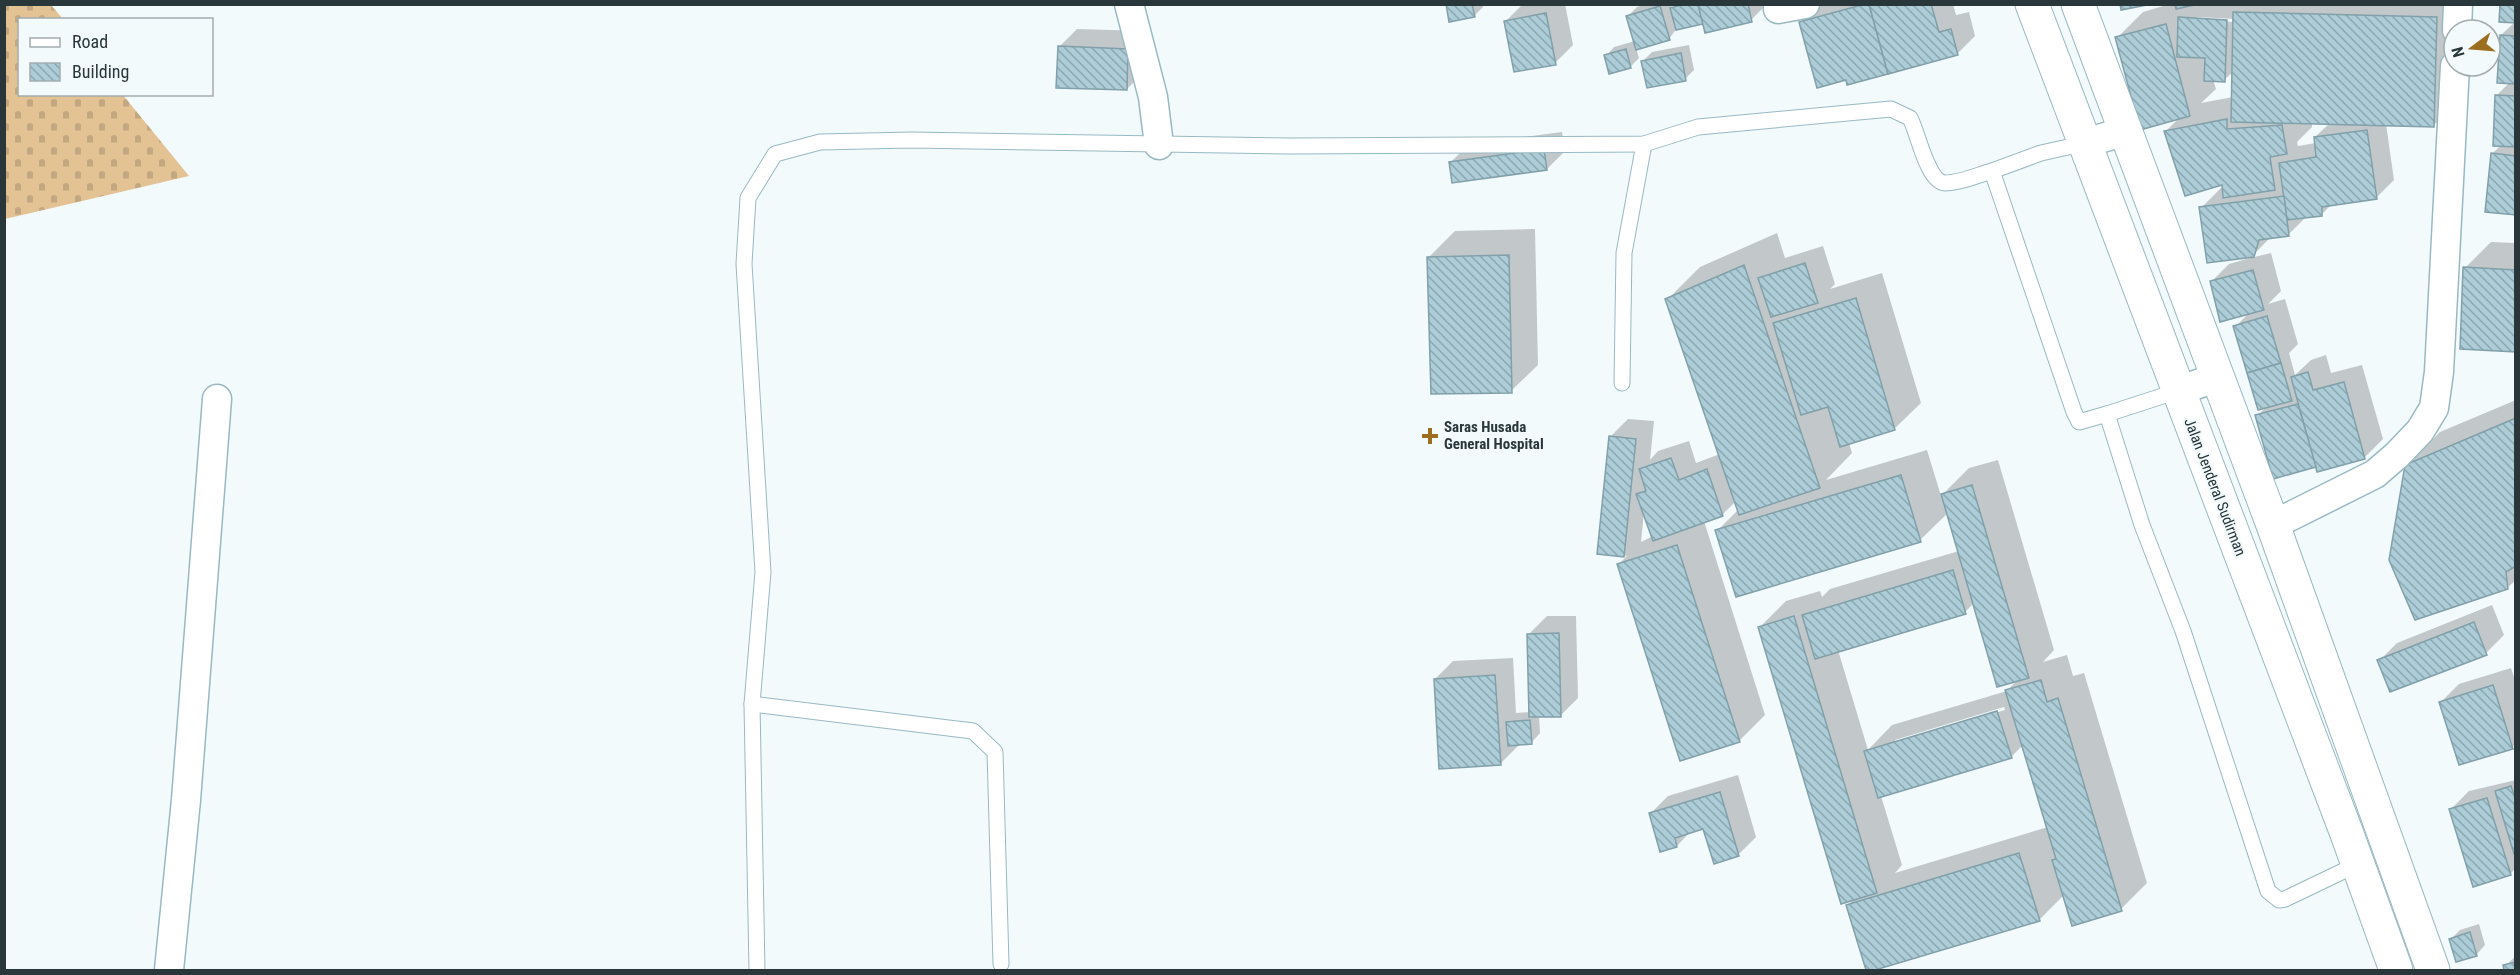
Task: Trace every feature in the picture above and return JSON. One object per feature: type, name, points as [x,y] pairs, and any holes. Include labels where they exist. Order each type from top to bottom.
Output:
[{"type":"main road","name":"Jalan Jenderal Sudirman","points":[[2032,4],[2347,834],[2396,970]]},
{"type":"main road","points":[[2078,4],[2273,525],[2433,970]]},
{"type":"street","points":[[1129,4],[1153,97],[1159,145]]},
{"type":"street","points":[[2273,525],[2375,474],[2420,431],[2434,408],[2439,372],[2454,78]]},
{"type":"street","points":[[2086,143],[2126,131]]},
{"type":"street","points":[[2178,391],[2218,378]]},
{"type":"street","points":[[169,970],[187,789],[217,399]]},
{"type":"street","points":[[2347,834],[2381,825]]},
{"type":"street","points":[[2363,877],[2400,880]]},
{"type":"lane","points":[[757,970],[752,704],[764,572],[744,264],[748,198],[775,154],[820,142],[911,140],[1159,145],[1644,144],[1698,127],[1891,109],[1910,118],[1929,167],[1937,180],[1942,183],[1992,171],[2041,153],[2086,143]]},
{"type":"lane","points":[[1622,383],[1624,253],[1644,144]]},
{"type":"lane","points":[[1992,171],[2076,418],[2083,422],[2178,391]]},
{"type":"lane","points":[[2107,414],[2142,525],[2183,631],[2268,891],[2279,900],[2363,877]]},
{"type":"lane","points":[[752,704],[974,731],[988,743],[994,752],[1001,964]]},
{"type":"green space","points":[[4,5],[51,5],[62,18],[18,18],[18,96],[124,96],[189,176],[5,219]]},
{"type":"building","points":[[1446,4],[1472,4],[1475,17],[1449,22]]},
{"type":"building","points":[[1685,4],[1698,4],[1703,24],[1676,30],[1670,8]]},
{"type":"building","points":[[1698,4],[1748,4],[1752,22],[1705,33]]},
{"type":"building","points":[[1869,4],[1888,74],[1847,85],[1846,80],[1817,88],[1799,22]]},
{"type":"building","points":[[1869,4],[1931,4],[1939,32],[1951,29],[1958,55],[1888,74]]},
{"type":"building","points":[[2120,4],[2152,4],[2121,10]]},
{"type":"building","points":[[2175,4],[2199,4],[2176,9]]},
{"type":"building","points":[[2500,4],[2516,4],[2516,23],[2502,22],[2502,18],[2499,18]]},
{"type":"building","points":[[1660,6],[1670,40],[1636,50],[1626,16]]},
{"type":"building","points":[[2233,12],[2437,17],[2434,127],[2231,122]]},
{"type":"building","points":[[1546,13],[1556,65],[1514,72],[1504,21]]},
{"type":"building","points":[[2178,17],[2227,20],[2225,82],[2204,81],[2205,58],[2177,57]]},
{"type":"building","points":[[2166,24],[2190,116],[2140,130],[2115,37]]},
{"type":"building","points":[[2502,35],[2516,36],[2516,84],[2497,83],[2497,78],[2502,78]]},
{"type":"building","points":[[1058,46],[1128,49],[1127,90],[1056,88]]},
{"type":"building","points":[[1626,49],[1631,68],[1609,74],[1604,55]]},
{"type":"building","points":[[1681,53],[1686,81],[1647,88],[1641,61]]},
{"type":"building","points":[[2495,95],[2516,96],[2516,147],[2493,146]]},
{"type":"building","points":[[2227,119],[2227,129],[2282,125],[2287,154],[2270,157],[2275,190],[2223,198],[2222,185],[2185,196],[2164,131]]},
{"type":"building","points":[[2367,130],[2377,199],[2322,207],[2322,216],[2287,220],[2279,163],[2316,157],[2314,137]]},
{"type":"building","points":[[1544,149],[1547,170],[1452,183],[1449,162]]},
{"type":"building","points":[[2491,153],[2516,156],[2516,215],[2485,212]]},
{"type":"building","points":[[2284,196],[2289,236],[2259,240],[2254,257],[2207,263],[2199,207]]},
{"type":"building","points":[[1509,255],[1512,393],[1431,394],[1427,257]]},
{"type":"building","points":[[1805,263],[1818,303],[1771,317],[1758,278]]},
{"type":"building","points":[[1744,265],[1820,488],[1739,515],[1665,299]]},
{"type":"building","points":[[2463,267],[2516,270],[2516,352],[2460,349]]},
{"type":"building","points":[[2253,270],[2264,310],[2220,322],[2210,281]]},
{"type":"building","points":[[1856,298],[1895,430],[1840,447],[1828,407],[1801,415],[1773,323]]},
{"type":"building","points":[[2267,316],[2281,363],[2247,373],[2233,326]]},
{"type":"building","points":[[2281,363],[2292,401],[2258,410],[2247,373]]},
{"type":"building","points":[[2308,372],[2313,390],[2344,382],[2365,459],[2317,472],[2291,377]]},
{"type":"building","points":[[2298,404],[2316,467],[2273,479],[2255,415]]},
{"type":"building","points":[[2516,418],[2516,566],[2506,572],[2508,589],[2415,620],[2389,560],[2405,465]]},
{"type":"building","points":[[1609,436],[1636,439],[1624,557],[1597,554]]},
{"type":"building","points":[[1671,458],[1679,480],[1707,469],[1723,516],[1653,541],[1636,494],[1646,491],[1639,469]]},
{"type":"building","points":[[1901,475],[1921,542],[1736,597],[1715,530]]},
{"type":"building","points":[[1972,485],[2029,678],[1997,687],[1941,494]]},
{"type":"building","points":[[1677,545],[1740,742],[1680,761],[1617,564]]},
{"type":"building","points":[[1953,570],[1966,614],[1815,659],[1802,615]]},
{"type":"building","points":[[1794,616],[1877,893],[1841,904],[1758,627]]},
{"type":"building","points":[[2474,622],[2487,655],[2390,692],[2377,660]]},
{"type":"building","points":[[1559,633],[1561,717],[1529,717],[1527,634]]},
{"type":"building","points":[[1495,675],[1501,765],[1439,769],[1434,679]]},
{"type":"building","points":[[2041,680],[2047,702],[2058,698],[2122,911],[2072,926],[2052,860],[2056,859],[2005,690]]},
{"type":"building","points":[[2493,685],[2513,749],[2459,765],[2439,702]]},
{"type":"building","points":[[1997,711],[2012,758],[1878,798],[1864,751]]},
{"type":"building","points":[[1530,720],[1532,744],[1508,746],[1506,722]]},
{"type":"building","points":[[2511,786],[2516,801],[2516,853],[2514,854],[2495,791]]},
{"type":"building","points":[[1720,792],[1739,856],[1714,864],[1703,829],[1675,838],[1677,847],[1660,852],[1649,813]]},
{"type":"building","points":[[2487,798],[2511,875],[2473,887],[2449,809]]},
{"type":"building","points":[[2019,853],[2040,921],[1875,970],[1866,970],[1846,905]]},
{"type":"building","points":[[2470,932],[2477,956],[2456,962],[2449,939]]},
{"type":"building","points":[[2516,962],[2516,970],[2504,970],[2503,965]]},
{"type":"place","name":"Saras Husada General Hospital","points":[[1430,436]]}]
